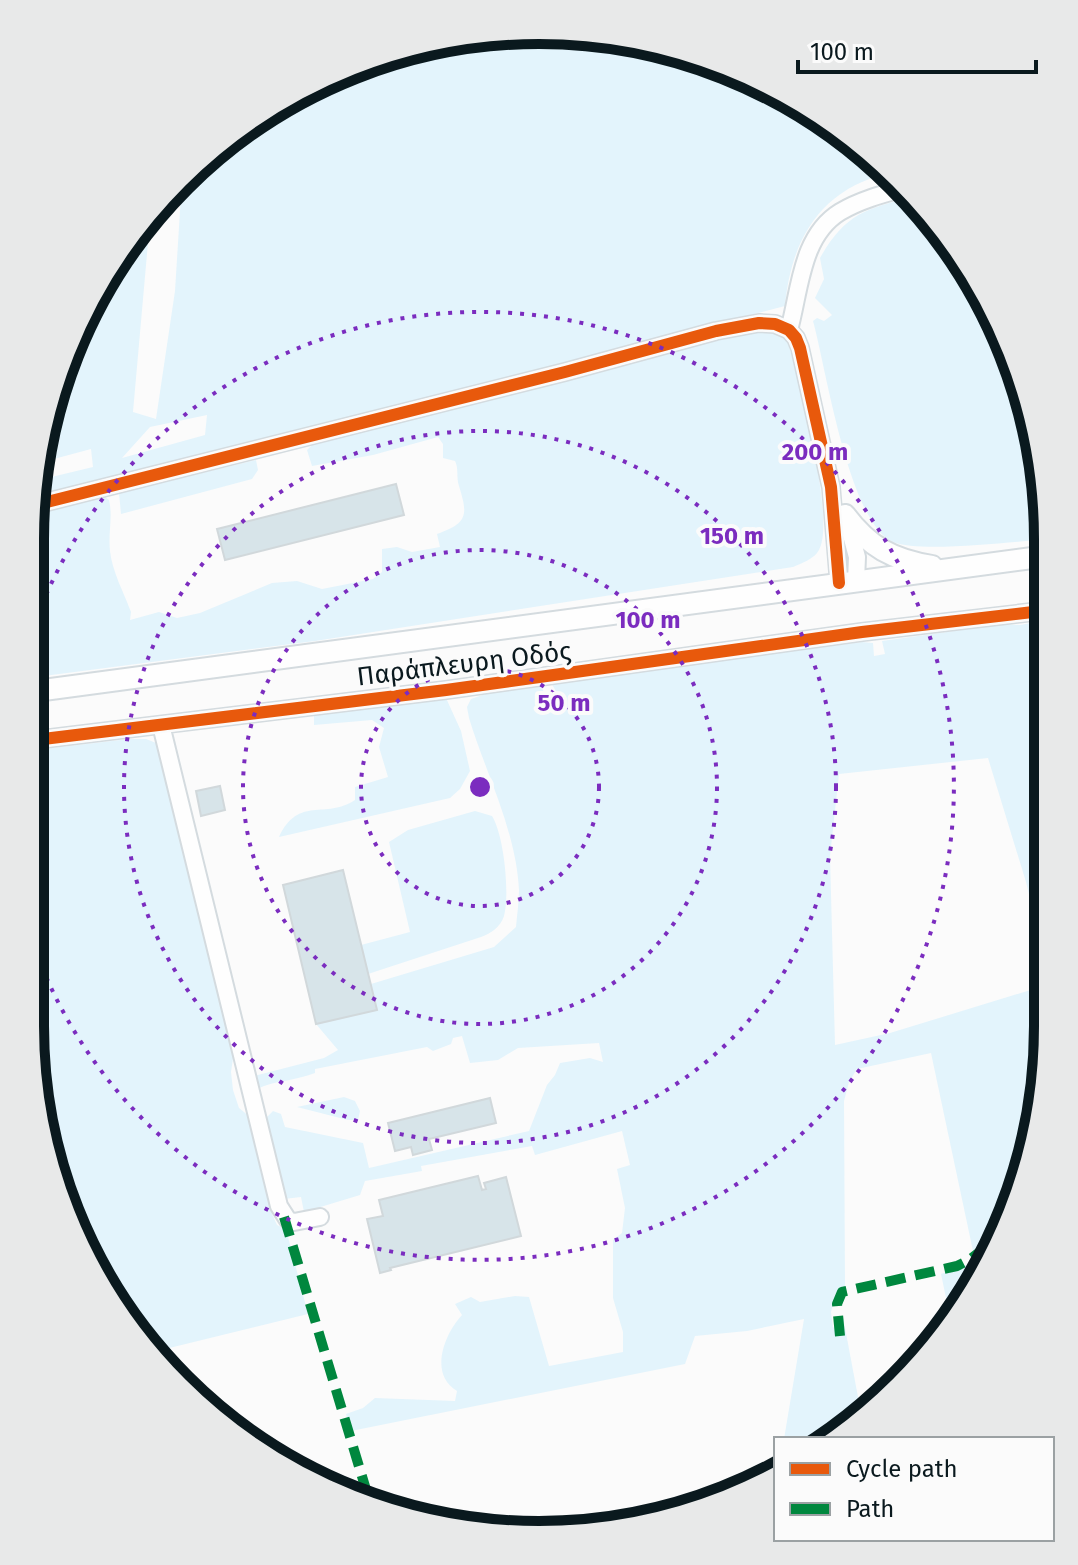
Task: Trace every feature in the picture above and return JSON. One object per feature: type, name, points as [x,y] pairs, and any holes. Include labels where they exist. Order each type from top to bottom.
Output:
[{"type":"main road","points":[[845,515],[868,542],[884,551],[899,558],[947,569]]},
{"type":"main road","points":[[44,690],[1034,558]]},
{"type":"street","points":[[789,330],[804,263],[823,226],[839,212],[892,192]]},
{"type":"street","points":[[45,502],[716,331],[759,323],[775,324],[789,330],[800,348],[831,487],[848,582]]},
{"type":"street","points":[[831,487],[845,515],[857,557],[848,582]]},
{"type":"street","name":"Παράπλευρη Οδός","points":[[44,739],[446,690],[862,632],[1034,612]]},
{"type":"street","points":[[161,725],[279,1206],[288,1220],[294,1222],[320,1217]]},
{"type":"shaded area","points":[[539,44],[604,48],[698,70],[786,110],[840,146],[876,177],[845,191],[814,220],[794,259],[785,306],[46,496],[48,478],[93,467],[91,449],[51,460],[61,411],[70,380],[95,320],[127,264],[149,235],[133,412],[156,419],[175,291],[181,198],[238,146],[292,110],[350,82],[411,61],[474,48]],"holes":[[[207,415],[205,435],[122,458],[150,427]]]},
{"type":"shaded area","points":[[899,200],[911,213],[951,264],[983,320],[1008,380],[1017,411],[1030,474],[1034,540],[943,547],[906,545],[893,542],[877,529],[864,506],[841,442],[813,321],[817,318],[824,321],[832,315],[815,298],[824,279],[820,258],[848,223],[881,205]]},
{"type":"shaded area","points":[[754,329],[764,330],[781,336],[788,343],[820,481],[823,534],[814,556],[793,567],[315,641],[44,676],[45,511],[103,495],[109,500],[111,559],[131,612],[130,620],[159,612],[177,618],[200,613],[272,583],[297,581],[322,589],[373,579],[382,572],[382,549],[397,547],[412,552],[440,547],[437,534],[455,526],[463,517],[464,504],[457,467],[455,461],[443,458],[443,444],[438,437],[373,455],[312,466],[307,450],[312,445]]},
{"type":"shaded area","points":[[256,460],[258,470],[252,479],[121,514],[119,493]]},
{"type":"shaded area","points":[[1034,622],[1034,794],[1029,805],[1034,833],[1034,914],[988,758],[839,774],[830,856],[835,1045],[890,1033],[1034,989],[1030,1091],[1017,1154],[984,1243],[973,1251],[931,1053],[857,1069],[849,1082],[844,1101],[845,1286],[836,1293],[831,1312],[833,1328],[843,1317],[859,1403],[815,1437],[784,1437],[804,1319],[747,1331],[695,1336],[685,1364],[351,1431],[346,1414],[363,1408],[375,1398],[455,1401],[457,1391],[448,1384],[443,1374],[442,1353],[450,1332],[462,1315],[455,1304],[471,1297],[480,1302],[515,1296],[529,1297],[549,1366],[623,1352],[623,1332],[613,1298],[613,1240],[622,1233],[625,1208],[617,1169],[630,1165],[622,1131],[535,1155],[532,1146],[421,1166],[422,1171],[365,1181],[360,1195],[304,1212],[301,1197],[284,1199],[272,1156],[266,1118],[273,1111],[281,1114],[285,1127],[363,1143],[369,1168],[529,1131],[547,1085],[560,1063],[590,1058],[603,1062],[599,1043],[518,1048],[498,1060],[470,1063],[462,1036],[433,1051],[427,1047],[315,1069],[315,1073],[308,1076],[257,1089],[254,1076],[324,1058],[338,1050],[316,1024],[377,1010],[371,984],[494,947],[516,927],[517,868],[506,824],[469,718],[467,707],[471,699],[491,692],[540,686],[553,704],[562,701],[551,683],[862,642],[873,643],[874,656],[885,654],[882,641],[1004,624]]},
{"type":"shaded area","points":[[446,698],[461,731],[470,771],[460,789],[450,798],[279,837],[295,816],[344,806],[355,800],[355,787],[388,777],[379,747],[384,728],[372,720],[314,725],[314,714]]},
{"type":"shaded area","points":[[129,739],[146,739],[161,745],[235,1045],[231,1072],[233,1090],[239,1108],[255,1121],[272,1214],[288,1237],[308,1314],[165,1349],[127,1301],[95,1245],[70,1185],[48,1091],[44,1026],[44,749]]},
{"type":"shaded area","points":[[475,811],[492,816],[500,837],[505,865],[506,906],[500,924],[481,937],[368,974],[361,945],[410,932],[389,842],[408,830]]},
{"type":"shaded area","points":[[344,1097],[355,1101],[360,1111],[358,1120],[297,1107]]},
{"type":"shaded area","points":[[976,1258],[948,1306],[941,1274]]},
{"type":"building","points":[[396,484],[404,515],[225,560],[217,529]]},
{"type":"building","points":[[220,786],[225,810],[201,816],[196,791]]},
{"type":"building","points":[[343,870],[377,1010],[316,1024],[283,885]]},
{"type":"building","points":[[490,1098],[496,1123],[429,1139],[432,1150],[413,1155],[411,1147],[395,1151],[388,1123]]},
{"type":"building","points":[[478,1176],[482,1190],[486,1189],[484,1183],[506,1177],[521,1236],[380,1273],[367,1219],[383,1216],[379,1200]]},
{"type":"marked path","points":[[284,1217],[366,1489]]},
{"type":"marked path","points":[[840,1336],[837,1304],[842,1292],[957,1266],[979,1252]]},
{"type":"cycle path","points":[[45,502],[716,331],[759,323],[775,324],[789,330],[800,348],[831,487],[839,583]]},
{"type":"cycle path","points":[[44,739],[446,690],[862,632],[1034,612]]}]
